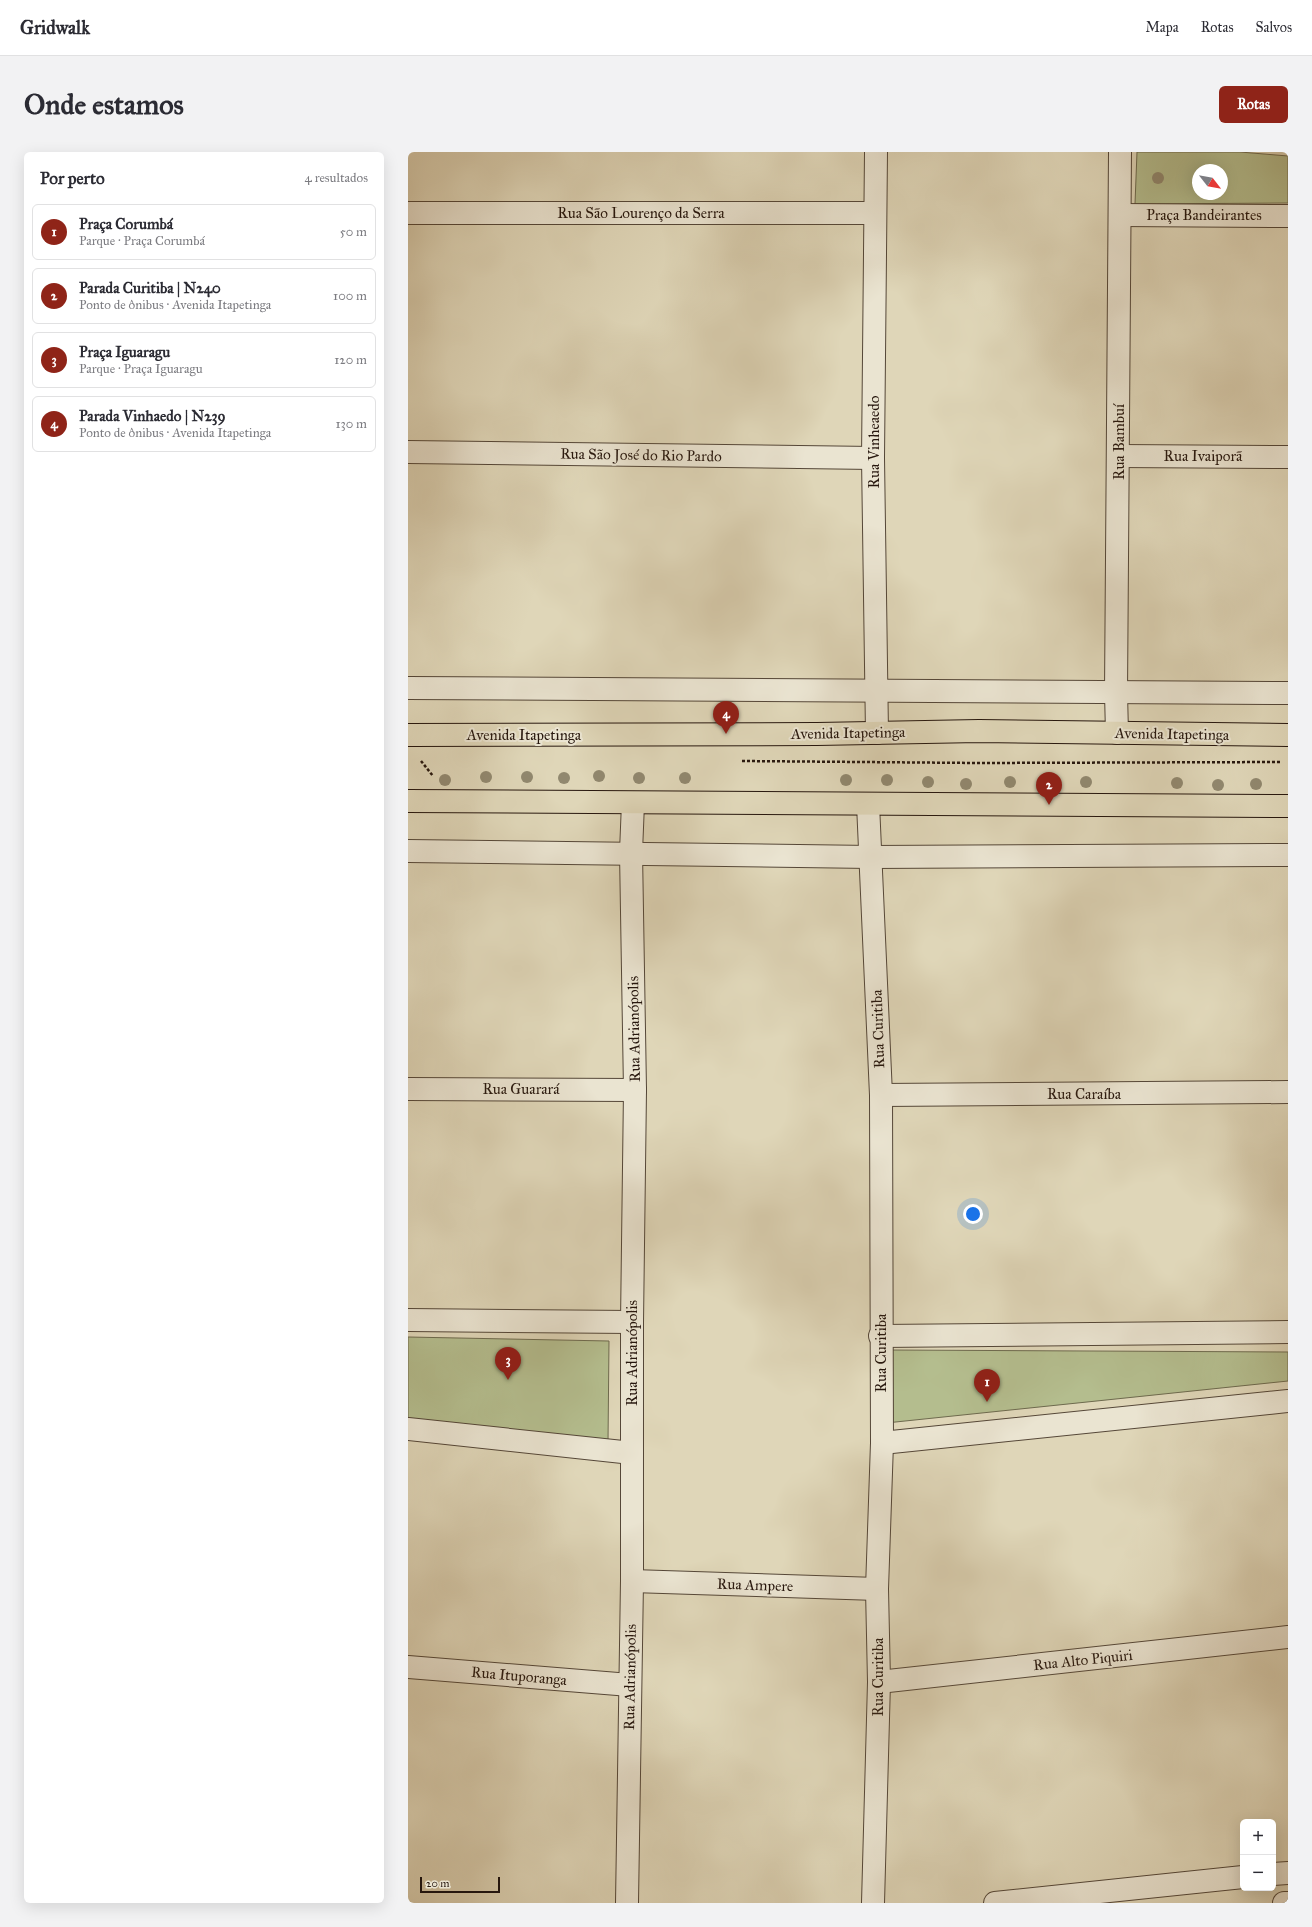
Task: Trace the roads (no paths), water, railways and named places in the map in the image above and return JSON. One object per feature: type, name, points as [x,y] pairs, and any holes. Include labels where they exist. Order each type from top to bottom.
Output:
[{"type":"main road","name":"Avenida Itapetinga","points":[[408,735],[979,731],[1288,735]]},
{"type":"main road","points":[[408,801],[1288,806]]},
{"type":"street","name":"Rua Vinheaedo","points":[[876,152],[873,458],[877,732]]},
{"type":"street","name":"Rua Bambuí","points":[[1117,733],[1116,693],[1119,456],[1120,152]]},
{"type":"street","name":"Rua São Lourenço da Serra","points":[[408,214],[875,213]]},
{"type":"street","name":"Praça Bandeirantes","points":[[1120,215],[1288,216]]},
{"type":"street","name":"Rua São José do Rio Pardo","points":[[408,452],[873,458]]},
{"type":"street","name":"Rua Ivaiporã","points":[[1119,456],[1288,457]]},
{"type":"street","points":[[408,688],[1288,693]]},
{"type":"street","name":"Rua Adrianópolis","points":[[627,1903],[632,1581],[632,1322],[635,1090],[631,852],[633,802]]},
{"type":"street","name":"Rua Curitiba","points":[[868,804],[881,1095],[880,1336],[882,1443],[878,1589],[879,1682],[873,1903]]},
{"type":"street","points":[[408,851],[631,852],[871,857],[1288,855]]},
{"type":"street","name":"Rua Guarará","points":[[408,1089],[635,1090]]},
{"type":"street","name":"Rua Caraíba","points":[[881,1095],[1288,1092]]},
{"type":"street","points":[[408,1320],[632,1322]]},
{"type":"street","points":[[880,1336],[1288,1332]]},
{"type":"street","points":[[882,1443],[1288,1401]]},
{"type":"street","points":[[408,1429],[632,1453]]},
{"type":"street","name":"Rua Ampere","points":[[632,1581],[878,1589]]},
{"type":"street","name":"Rua Alto Piquiri","points":[[879,1682],[1288,1637]]},
{"type":"street","name":"Rua Ituporanga","points":[[408,1667],[630,1685]]},
{"type":"street","points":[[1276,1874],[1288,1873]]},
{"type":"street","points":[[995,1903],[1240,1877]]},
{"type":"place","name":"Parada Vinhaedo | N239","points":[[726,734]]},
{"type":"place","name":"Parada Curitiba | N240","points":[[1049,805]]},
{"type":"place","name":"Praça Iguaragu","points":[[508,1380]]},
{"type":"place","name":"Praça Corumbá","points":[[987,1402]]}]
